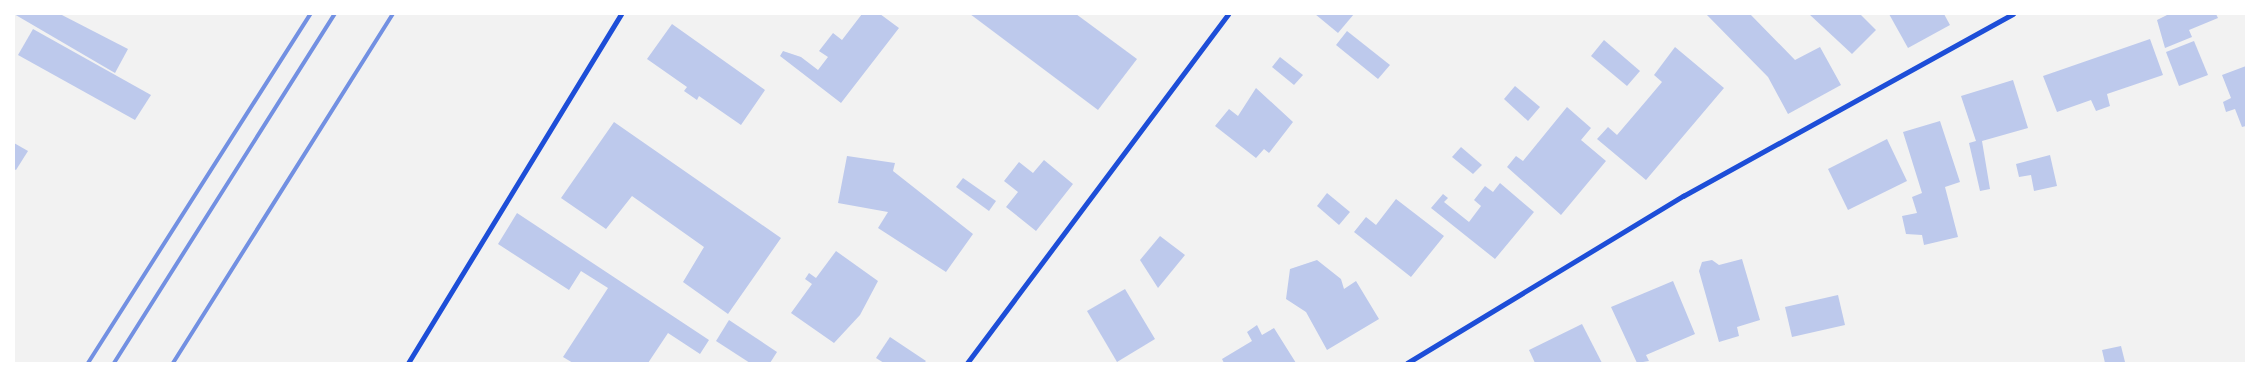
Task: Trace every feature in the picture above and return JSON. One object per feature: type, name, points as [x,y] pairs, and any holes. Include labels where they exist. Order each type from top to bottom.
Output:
[{"type":"street","points":[[408,363],[621,14]]},
{"type":"street","points":[[967,363],[1228,14]]},
{"type":"street","points":[[1407,363],[1683,196],[2013,14]]},
{"type":"building","points":[[14,14],[60,14],[128,49],[115,73]]},
{"type":"building","points":[[862,14],[880,14],[899,28],[841,103],[780,56],[783,51],[801,57],[818,70],[828,57],[819,51],[833,33],[842,40]]},
{"type":"building","points":[[970,14],[1076,14],[1137,59],[1098,110]]},
{"type":"building","points":[[1315,14],[1354,14],[1338,33]]},
{"type":"building","points":[[1706,14],[1750,14],[1795,60],[1820,47],[1841,85],[1788,114],[1768,77]]},
{"type":"building","points":[[1809,14],[1860,14],[1876,30],[1852,54]]},
{"type":"building","points":[[1889,14],[1944,14],[1950,25],[1908,48]]},
{"type":"building","points":[[2169,14],[2216,14],[2218,18],[2189,30],[2192,37],[2165,48],[2157,20]]},
{"type":"building","points":[[672,24],[765,90],[741,125],[699,96],[697,100],[684,91],[687,87],[647,59]]},
{"type":"building","points":[[33,29],[151,95],[135,120],[18,55]]},
{"type":"building","points":[[1347,31],[1390,65],[1378,79],[1336,45]]},
{"type":"building","points":[[2150,39],[2163,75],[2107,94],[2110,106],[2096,111],[2091,100],[2057,112],[2043,76]]},
{"type":"building","points":[[1604,40],[1640,71],[1627,86],[1591,56]]},
{"type":"building","points":[[2194,41],[2208,75],[2179,86],[2166,52]]},
{"type":"building","points":[[1675,47],[1724,88],[1646,180],[1597,139],[1608,127],[1617,135],[1646,101],[1662,82],[1654,75]]},
{"type":"building","points":[[1280,57],[1303,75],[1294,85],[1272,67]]},
{"type":"building","points":[[2246,66],[2246,126],[2242,127],[2235,109],[2226,112],[2223,102],[2231,98],[2222,75]]},
{"type":"building","points":[[2013,80],[2028,128],[1982,141],[1990,189],[1980,191],[1969,143],[1976,141],[1961,96]]},
{"type":"building","points":[[1515,86],[1540,107],[1528,121],[1504,99]]},
{"type":"building","points":[[1256,88],[1293,122],[1269,153],[1264,149],[1256,158],[1215,126],[1229,109],[1238,116]]},
{"type":"building","points":[[1567,107],[1591,128],[1581,140],[1606,161],[1561,215],[1507,167],[1516,156],[1523,161]]},
{"type":"building","points":[[1940,121],[1960,182],[1945,187],[1958,237],[1924,245],[1922,235],[1906,234],[1902,216],[1917,213],[1912,197],[1922,193],[1903,132]]},
{"type":"building","points":[[614,122],[781,238],[728,314],[683,282],[704,247],[632,196],[606,229],[561,198]]},
{"type":"building","points":[[1887,139],[1907,181],[1848,210],[1828,169]]},
{"type":"building","points":[[14,143],[28,151],[16,170],[14,169]]},
{"type":"building","points":[[1461,147],[1482,165],[1473,174],[1452,157]]},
{"type":"building","points":[[2050,155],[2057,186],[2034,191],[2031,175],[2019,177],[2016,164]]},
{"type":"building","points":[[847,156],[895,163],[893,171],[973,234],[946,272],[878,228],[888,212],[838,203]]},
{"type":"building","points":[[1044,160],[1073,184],[1036,231],[1006,207],[1018,192],[1004,181],[1019,162],[1033,173]]},
{"type":"building","points":[[963,178],[996,201],[989,211],[956,187]]},
{"type":"building","points":[[1500,183],[1534,212],[1495,259],[1431,208],[1443,194],[1448,198],[1444,202],[1469,222],[1481,206],[1474,200],[1485,186],[1493,192]]},
{"type":"building","points":[[1327,193],[1350,212],[1339,225],[1317,206]]},
{"type":"building","points":[[1396,199],[1444,236],[1411,277],[1354,232],[1366,217],[1376,225]]},
{"type":"building","points":[[517,213],[709,340],[700,354],[668,333],[648,363],[573,363],[563,357],[608,288],[581,271],[569,290],[498,244]]},
{"type":"building","points":[[1160,236],[1185,255],[1158,288],[1140,260]]},
{"type":"building","points":[[836,251],[878,281],[860,315],[834,343],[791,313],[812,284],[805,279],[809,273],[816,278]]},
{"type":"building","points":[[1742,259],[1760,320],[1737,327],[1739,336],[1719,342],[1699,271],[1702,262],[1712,260],[1719,265]]},
{"type":"building","points":[[1317,260],[1341,279],[1344,289],[1356,281],[1379,319],[1327,350],[1306,312],[1286,299],[1290,269]]},
{"type":"building","points":[[1673,281],[1695,334],[1646,355],[1649,361],[1637,363],[1611,307]]},
{"type":"building","points":[[1125,289],[1155,339],[1117,362],[1087,311]]},
{"type":"building","points":[[1838,295],[1845,325],[1792,337],[1785,307]]},
{"type":"building","points":[[729,320],[777,352],[770,363],[750,363],[716,341]]},
{"type":"building","points":[[1582,324],[1602,363],[1535,363],[1529,350]]},
{"type":"building","points":[[1257,325],[1262,335],[1274,328],[1296,363],[1224,363],[1222,359],[1252,341],[1247,332]]},
{"type":"building","points":[[890,337],[926,361],[924,363],[884,363],[876,358]]},
{"type":"building","points":[[2121,346],[2125,362],[2105,363],[2102,350]]},
{"type":"railway","points":[[88,363],[310,14]]},
{"type":"railway","points":[[114,363],[335,14]]},
{"type":"railway","points":[[173,363],[393,14]]}]
